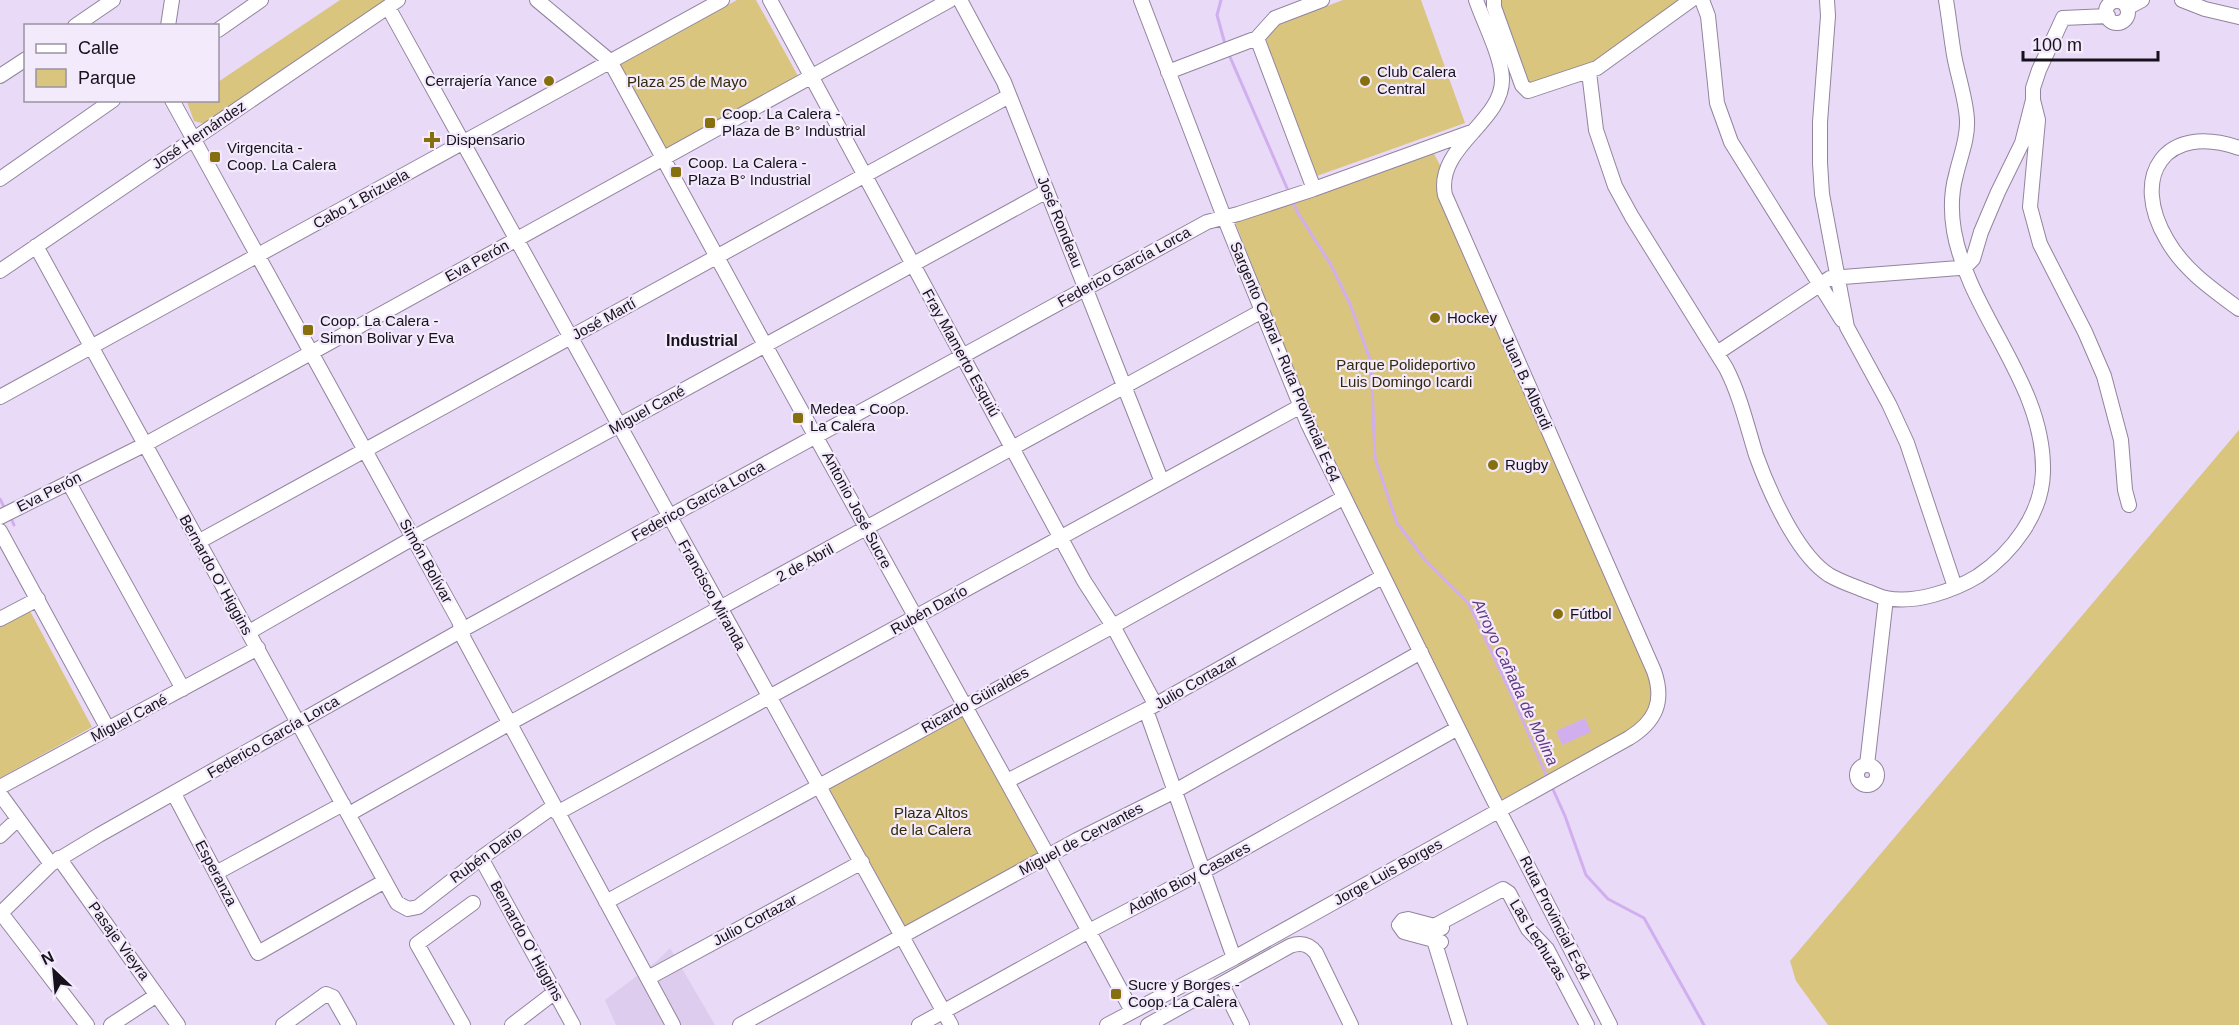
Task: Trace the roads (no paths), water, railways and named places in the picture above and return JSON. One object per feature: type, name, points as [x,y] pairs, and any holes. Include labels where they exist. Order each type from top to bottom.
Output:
[{"type":"street","points":[[78,24],[113,0]]},
{"type":"street","points":[[168,24],[172,0]]},
{"type":"street","points":[[219,29],[261,0]]},
{"type":"street","name":"Antonio José Sucre","points":[[537,0],[610,61],[1132,1011]]},
{"type":"street","name":"Cabo 1 Brizuela","points":[[0,397],[722,0]]},
{"type":"street","name":"Fray Mamerto Esquiú","points":[[770,0],[1084,581],[1113,626],[1151,707],[1175,790],[1234,958]]},
{"type":"street","name":"Eva Perón","points":[[0,517],[144,445],[950,0]]},
{"type":"street","name":"José Rondeau","points":[[960,0],[1002,76],[1162,482]]},
{"type":"street","name":"Sargento Cabral - Ruta Provincial E-64","points":[[1141,0],[1224,217],[1301,406],[1343,498],[1500,811]]},
{"type":"street","points":[[1168,72],[1257,38],[1275,18],[1322,0]]},
{"type":"street","points":[[1445,176],[1452,160],[1488,114],[1498,97],[1502,78],[1499,63],[1476,0]]},
{"type":"street","points":[[1494,0],[1494,7],[1525,89],[1533,91],[1589,72],[1691,0]]},
{"type":"street","points":[[1702,0],[1708,16],[1717,104],[1722,120],[1737,154],[1846,327],[1889,404],[1907,443],[1955,587]]},
{"type":"street","points":[[1827,0],[1820,163],[1822,194],[1846,327]]},
{"type":"street","points":[[1589,72],[1596,130],[1615,186],[1731,377],[1770,490],[1796,538],[1816,564],[1843,582],[1886,598],[1923,597],[1955,587],[1985,571],[2008,551],[2034,512],[2043,474],[2040,436],[2029,400],[1965,267],[1954,229],[1952,207],[1955,178],[1967,120],[1946,0]]},
{"type":"street","points":[[1717,353],[1819,284],[1838,276],[1965,267],[1973,259],[1989,212],[2022,143],[2033,100],[2035,80],[2063,18],[2108,16],[2113,22],[2123,21],[2128,15],[2127,8],[2142,0]]},
{"type":"street","points":[[2182,0],[2205,9],[2239,17]]},
{"type":"street","name":"José Hernández","points":[[0,271],[393,3]]},
{"type":"street","name":"Francisco Miranda","points":[[393,3],[463,143],[951,1025]]},
{"type":"street","points":[[1257,38],[1314,189]]},
{"type":"street","points":[[0,76],[24,60]]},
{"type":"street","name":"José Martí","points":[[198,542],[1009,96]]},
{"type":"street","points":[[2033,100],[2038,120],[2030,200],[2035,230],[2104,376],[2121,440],[2125,490],[2129,505]]},
{"type":"street","points":[[0,179],[110,102]]},
{"type":"street","name":"Simón Bolívar","points":[[173,102],[413,538],[462,630],[464,639],[673,1025]]},
{"type":"street","name":"Federico García Lorca","points":[[0,913],[55,861],[462,630],[1207,222],[1314,189],[1473,131]]},
{"type":"street","points":[[2239,148],[2201,140],[2182,144],[2163,157],[2156,166],[2152,193],[2158,222],[2173,249],[2200,281],[2239,309]]},
{"type":"street","points":[[1427,148],[1437,150],[1443,158],[1446,165],[1445,176]]},
{"type":"street","name":"Juan B. Alberdi","points":[[1445,176],[1445,195],[1456,224],[1654,671],[1658,684],[1657,706]]},
{"type":"street","name":"Miguel Cané","points":[[249,632],[413,538],[1047,191]]},
{"type":"street","name":"Bernardo O' Higgins","points":[[36,246],[398,903]]},
{"type":"street","name":"2 de Abril","points":[[216,873],[346,809],[510,723],[720,610],[1262,311]]},
{"type":"street","name":"Rubén Darío","points":[[556,809],[770,698],[1301,406]]},
{"type":"street","points":[[69,483],[183,689]]},
{"type":"street","name":"Ricardo Güiraldes","points":[[606,902],[1343,498]]},
{"type":"street","points":[[0,531],[108,729]]},
{"type":"street","name":"Julio Cortazar","points":[[1007,781],[1151,707],[1382,577]]},
{"type":"street","points":[[1867,765],[1886,598]]},
{"type":"street","points":[[0,619],[38,599]]},
{"type":"street","name":"Miguel Cané","points":[[0,787],[258,648]]},
{"type":"street","name":"Miguel de Cervantes","points":[[740,1025],[1175,790],[1421,652]]},
{"type":"street","name":"Jorge Luis Borges","points":[[1107,1025],[1234,958],[1641,731],[1649,723],[1657,706]]},
{"type":"street","name":"Adolfo Bioy Casares","points":[[919,1025],[1089,931],[1204,871],[1458,728]]},
{"type":"street","name":"Pasaje Vieyra","points":[[0,794],[18,819],[55,861],[178,1025]]},
{"type":"street","name":"Esperanza","points":[[174,794],[258,952],[385,881]]},
{"type":"street","name":"Rubén Dario","points":[[398,903],[408,909],[418,906],[481,858],[556,809]]},
{"type":"street","name":"Ruta Provincial E-64","points":[[1500,811],[1610,1025]]},
{"type":"street","points":[[0,836],[18,819]]},
{"type":"street","name":"Bernardo O' Higgins","points":[[481,858],[573,1025]]},
{"type":"street","name":"Julio Cortazar","points":[[648,978],[862,862]]},
{"type":"street","name":"Las Lechuzas","points":[[1439,934],[1506,891],[1525,925],[1547,949],[1587,1025]]},
{"type":"street","points":[[463,1025],[417,944],[473,903]]},
{"type":"street","points":[[0,913],[87,1025]]},
{"type":"street","points":[[1439,934],[1460,1025]]},
{"type":"street","points":[[1439,934],[1467,1025]]},
{"type":"street","points":[[1148,1025],[1290,946],[1301,944],[1312,947],[1316,953],[1351,1025]]},
{"type":"street","points":[[1222,985],[1242,1025]]},
{"type":"street","points":[[512,1025],[555,992]]},
{"type":"street","points":[[283,1025],[326,994],[333,998],[349,1025]]},
{"type":"street","points":[[111,1025],[157,995]]},
{"type":"waterway","name":"Arroyo Cañada de Molina","points":[[1221,0],[1217,15],[1225,44]]},
{"type":"waterway","name":"Arroyo Cañada de Molina","points":[[1230,57],[1287,188]]},
{"type":"waterway","name":"Arroyo Cañada de Molina","points":[[1292,200],[1331,265],[1350,304],[1371,362],[1375,458],[1397,523],[1425,560],[1469,604],[1548,779]]},
{"type":"waterway","points":[[0,499],[6,511]]},
{"type":"waterway","points":[[10,516],[14,525]]},
{"type":"waterway","name":"Arroyo Cañada de Molina","points":[[1551,785],[1565,816],[1586,875],[1608,899],[1644,918],[1704,1025]]},
{"type":"place","name":"Cerrajería Yance","points":[[549,81]]},
{"type":"place","name":"Club Calera Central","points":[[1365,81]]},
{"type":"place","name":"Coop. La Calera - Plaza de B° Industrial","points":[[710,123]]},
{"type":"place","name":"Dispensario","points":[[432,140]]},
{"type":"place","name":"Virgencita - Coop. La Calera","points":[[215,157]]},
{"type":"place","name":"Coop. La Calera - Plaza B° Industrial","points":[[676,172]]},
{"type":"place","name":"Hockey","points":[[1435,318]]},
{"type":"place","name":"Coop. La Calera - Simon Bolivar y Eva","points":[[308,330]]},
{"type":"place","name":"Medea - Coop. La Calera","points":[[798,418]]},
{"type":"place","name":"Rugby","points":[[1493,465]]},
{"type":"place","name":"Fútbol","points":[[1558,614]]},
{"type":"place","name":"Sucre y Borges - Coop. La Calera","points":[[1116,994]]},
{"type":"district","name":"Industrial","points":[[702,340]]},
{"type":"park label","name":"Plaza 25 de Mayo","points":[[687,82]]},
{"type":"park label","name":"Parque Polideportivo Luis Domingo Icardi","points":[[1406,374]]},
{"type":"park label","name":"Plaza Altos de la Calera","points":[[931,822]]}]
